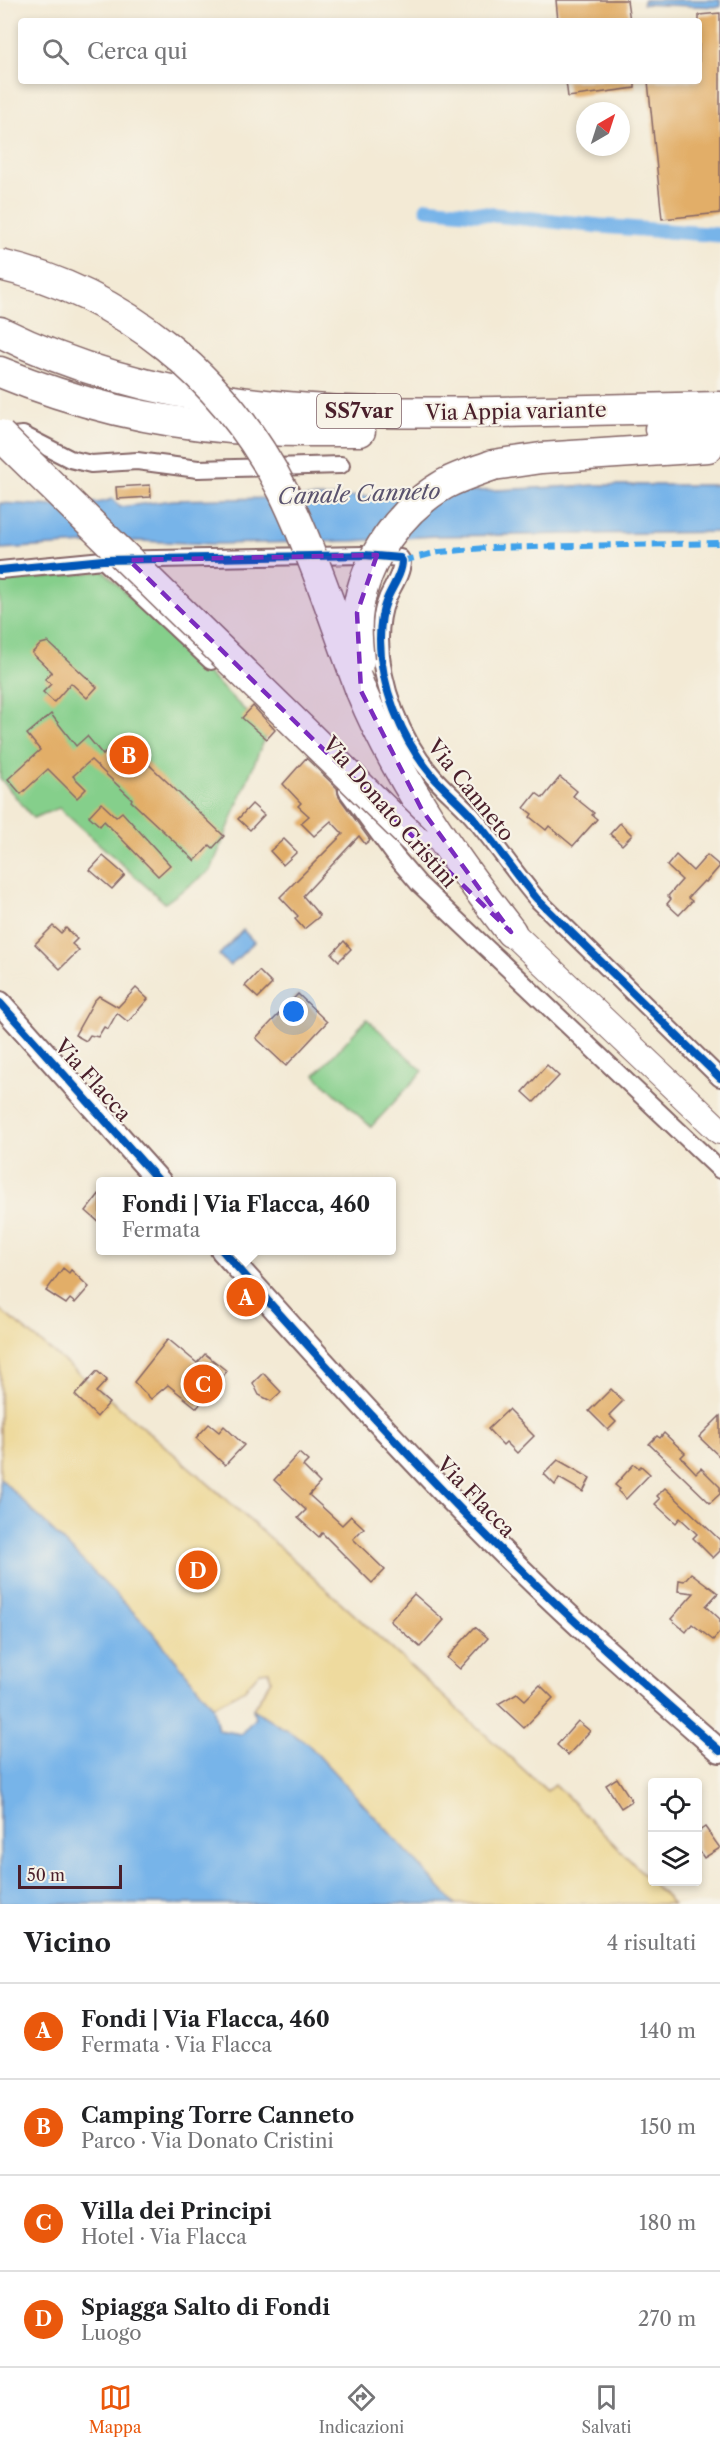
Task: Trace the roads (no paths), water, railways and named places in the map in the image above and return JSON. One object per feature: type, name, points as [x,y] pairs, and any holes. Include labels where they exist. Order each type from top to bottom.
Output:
[{"type":"highway","points":[[0,265],[63,285],[116,311],[166,345],[215,391],[250,437],[283,492],[305,541],[361,691],[424,833]]},
{"type":"highway","name":"Via Appia variante","points":[[0,332],[66,361],[128,381],[258,406],[429,413],[720,407]]},
{"type":"highway","name":"Via Appia variante","points":[[0,372],[52,391],[120,411],[173,421],[231,428],[293,431],[720,429]]},
{"type":"highway","points":[[0,436],[424,833],[512,932]]},
{"type":"highway","points":[[361,691],[357,613],[362,589],[374,559],[401,521],[428,496],[456,479],[493,465],[541,458],[720,446]]},
{"type":"main road","points":[[512,932],[720,1131]]},
{"type":"main road","name":"Via Flacca","points":[[0,1003],[156,1177]]},
{"type":"main road","name":"Via Flacca","points":[[226,1255],[382,1425],[510,1559],[588,1634],[720,1751]]},
{"type":"street","points":[[0,436],[23,435],[70,459],[91,464],[137,461],[176,468],[198,469],[341,465]]},
{"type":"street","name":"Via Canneto","points":[[0,570],[103,560],[354,555],[400,558],[401,570],[382,615],[381,655],[395,710],[420,759],[437,782],[468,811],[537,899],[720,1078]]},
{"type":"street","name":"Via Donato Cristini","points":[[103,560],[325,768],[350,795],[419,884],[720,1170]]},
{"type":"water","points":[[643,0],[720,0],[720,7],[643,4]]},
{"type":"water","points":[[597,485],[720,485],[720,532],[435,536],[353,541],[214,544],[139,541],[0,549],[0,503],[55,506],[69,502],[98,503],[112,499],[120,507],[173,500],[380,496]]},
{"type":"water","points":[[243,930],[254,942],[230,966],[219,955]]},
{"type":"water","points":[[0,1478],[149,1628],[213,1706],[218,1730],[241,1734],[255,1718],[253,1709],[307,1743],[455,1904],[0,1904]]},
{"type":"waterway","points":[[427,208],[600,226],[720,235]]},
{"type":"place","name":"Camping Torre Canneto","points":[[129,755]]},
{"type":"place","name":"Fondi | Via Flacca, 460","points":[[246,1297]]},
{"type":"place","name":"Villa dei Principi","points":[[203,1384]]},
{"type":"place","name":"Spiagga Salto di Fondi","points":[[198,1570]]},
{"type":"water label","name":"Canale Canneto","points":[[359,494]]}]
